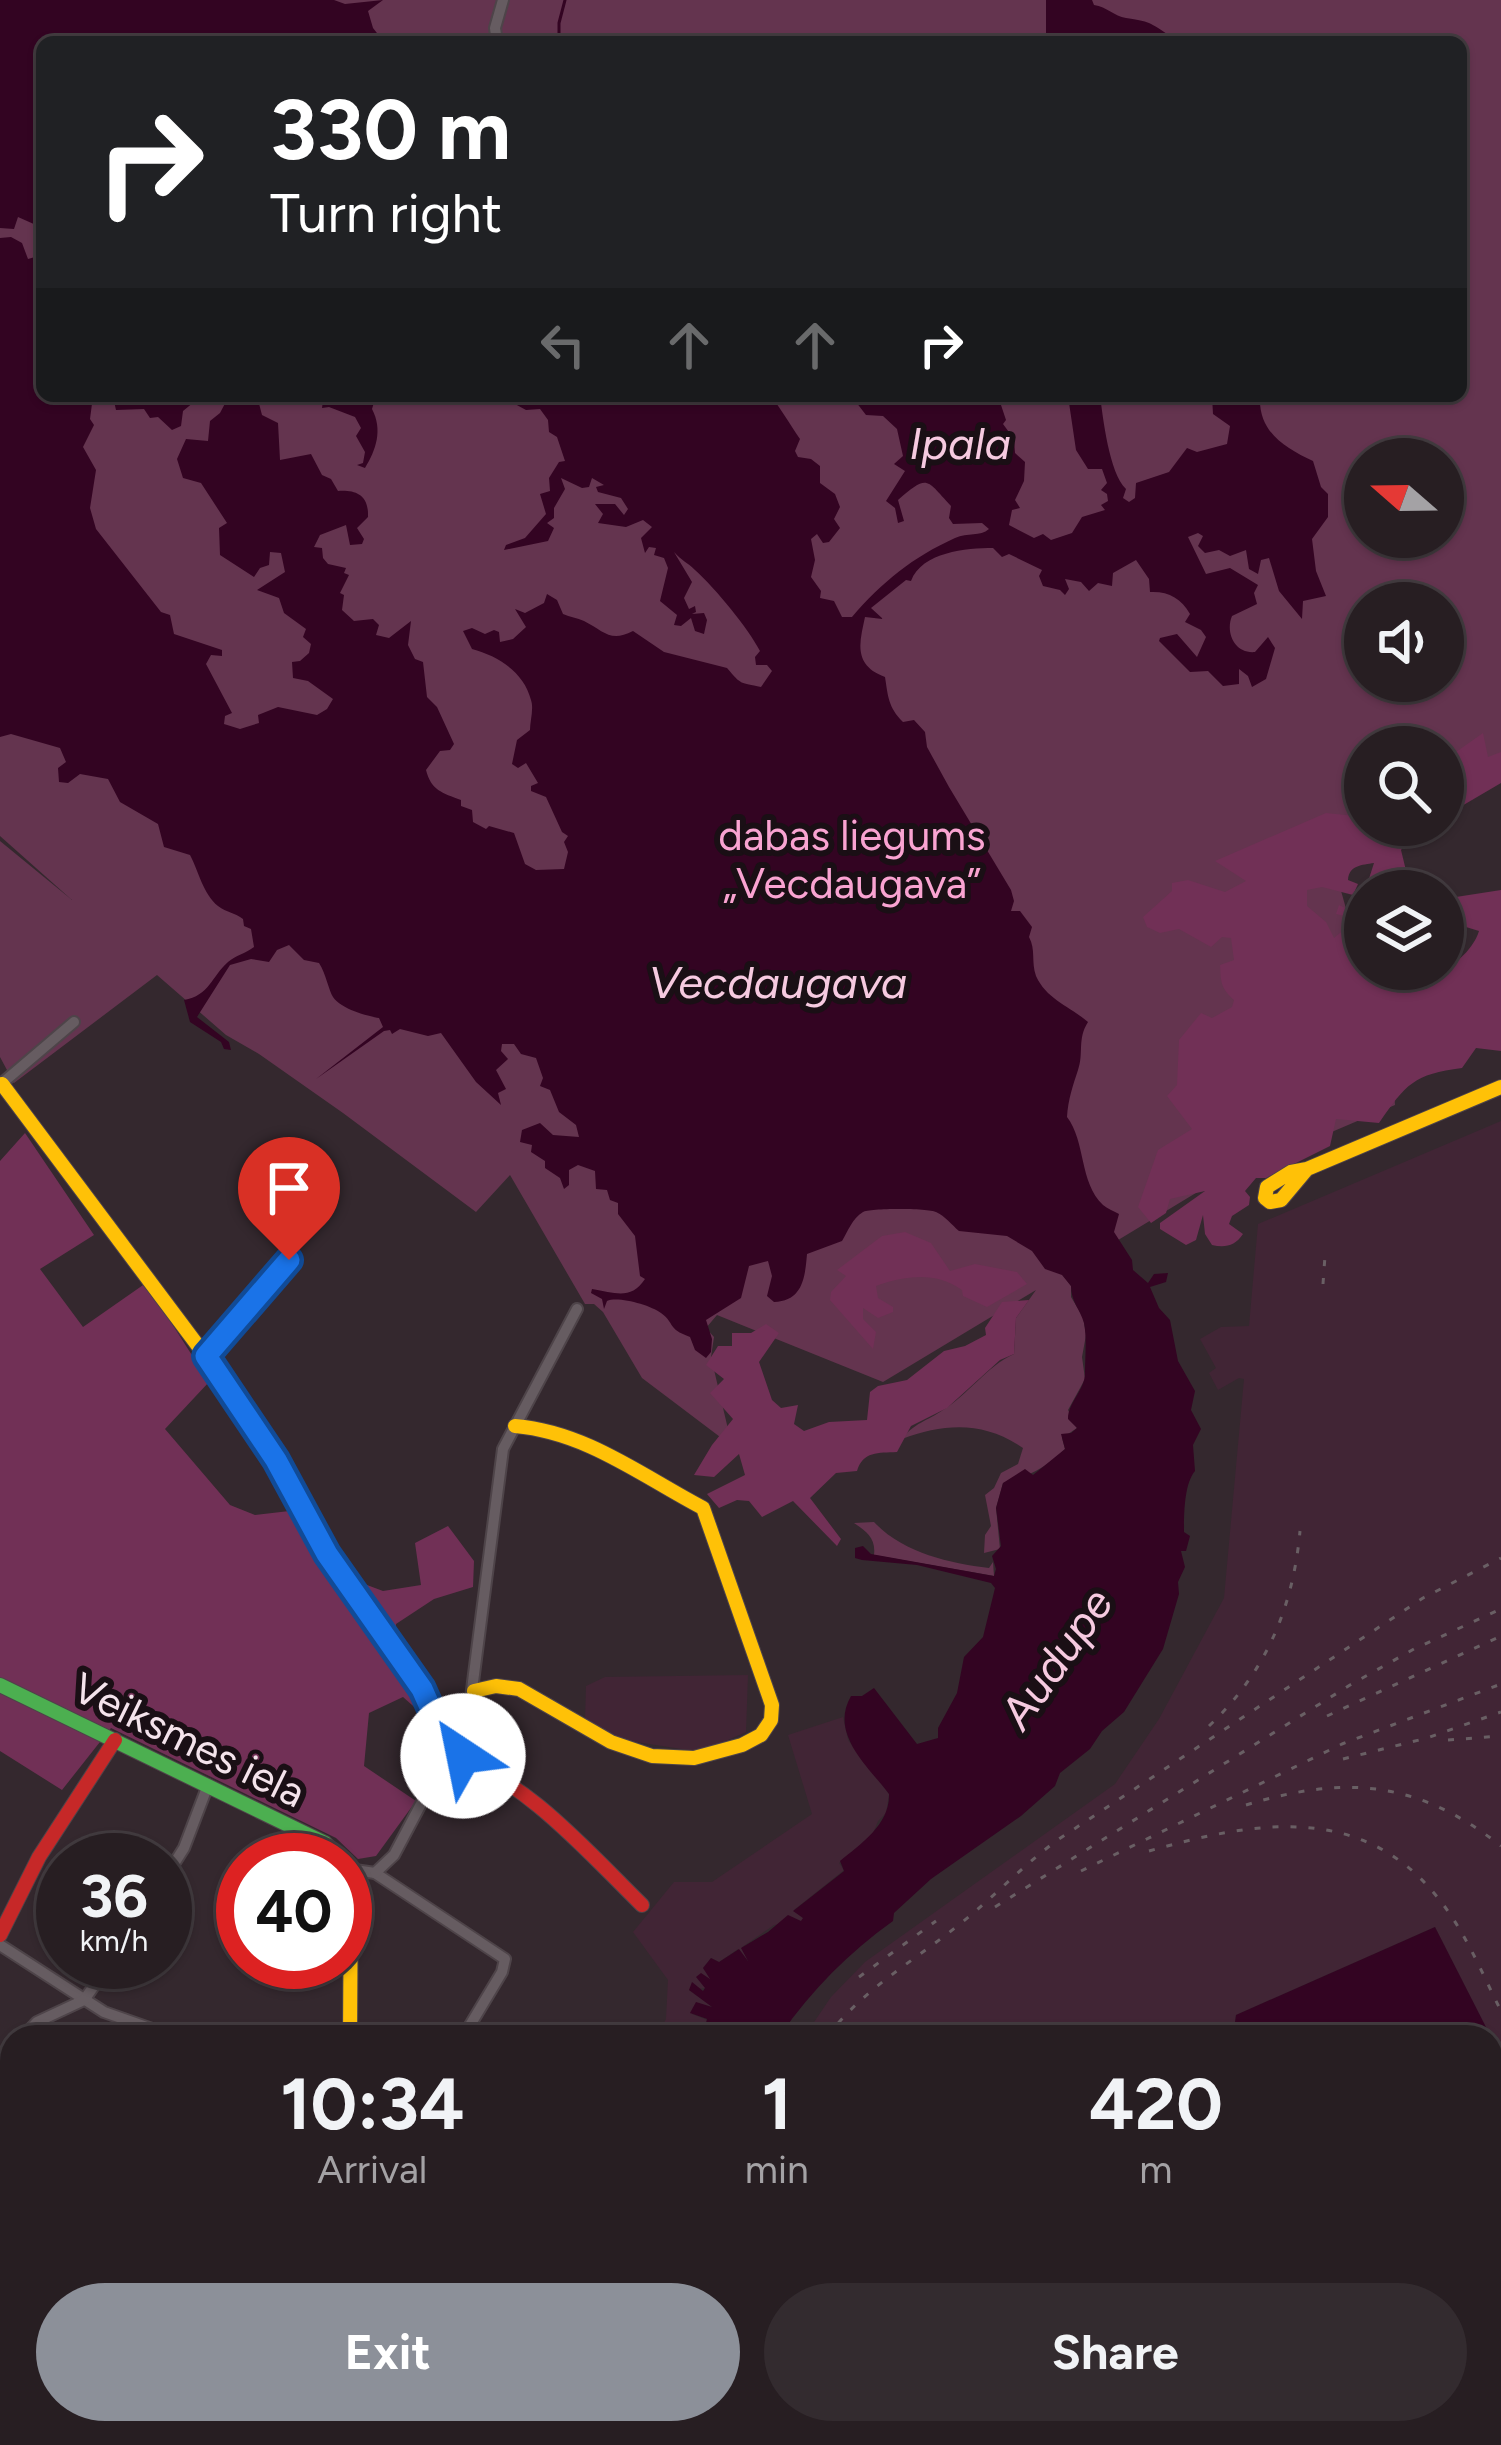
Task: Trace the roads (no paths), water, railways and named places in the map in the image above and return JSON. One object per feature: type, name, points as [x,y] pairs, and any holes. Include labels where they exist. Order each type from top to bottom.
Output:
[{"type":"street","points":[[496,36],[503,0]]},
{"type":"street","points":[[74,1022],[1,1084],[260,1434],[327,1554],[422,1689],[451,1754],[482,1767],[538,1806],[642,1905]]},
{"type":"street","points":[[1307,1169],[1501,1087]]},
{"type":"street","points":[[206,1356],[289,1260]]},
{"type":"street","points":[[375,1874],[394,1855],[469,1713],[503,1449],[577,1309]]},
{"type":"street","points":[[474,1691],[496,1685],[521,1690],[601,1738],[654,1760],[701,1758],[735,1748],[759,1739],[773,1718],[736,1594],[703,1508],[570,1437],[515,1426]]},
{"type":"street","name":"Veiksmes iela","points":[[0,1685],[305,1833]]},
{"type":"street","points":[[0,1934],[39,1857],[115,1740]]},
{"type":"street","points":[[190,1833],[208,1785]]},
{"type":"street","name":"Veiksmes iela","points":[[372,1873],[505,1959],[470,2025]]},
{"type":"street","points":[[0,1945],[84,2000],[138,2025]]},
{"type":"street","points":[[34,2025],[84,2000],[92,1989]]},
{"type":"street","points":[[350,1989],[350,2025]]},
{"type":"water","points":[[0,0],[334,0],[345,4],[383,0],[368,11],[379,36],[36,36],[36,225],[18,217],[14,229],[0,228]]},
{"type":"water","points":[[1046,0],[1092,0],[1118,15],[1156,26],[1167,36],[1046,36]]},
{"type":"water","name":"Vecdaugava","points":[[11,237],[22,243],[28,259],[36,257],[36,402],[92,402],[94,425],[83,447],[96,470],[90,508],[96,529],[161,612],[170,615],[174,634],[222,650],[222,656],[211,655],[206,664],[232,713],[225,716],[224,724],[240,729],[259,723],[258,715],[278,707],[317,715],[333,699],[308,681],[293,678],[292,662],[309,653],[311,644],[303,637],[306,629],[284,613],[279,598],[257,590],[285,572],[281,553],[270,552],[269,565],[254,577],[220,555],[219,528],[227,523],[201,483],[183,478],[177,459],[186,439],[208,441],[210,421],[226,402],[259,402],[262,415],[278,423],[280,460],[311,454],[338,491],[355,493],[366,503],[368,517],[357,528],[362,544],[350,545],[346,525],[320,535],[314,547],[322,548],[328,564],[346,568],[344,573],[349,575],[340,593],[344,595],[342,610],[354,621],[373,619],[379,625],[376,635],[389,638],[411,621],[408,645],[415,659],[423,662],[427,697],[437,707],[454,744],[440,751],[426,770],[431,782],[472,810],[473,822],[514,833],[525,864],[536,870],[564,869],[568,836],[546,797],[531,791],[538,783],[526,763],[518,768],[512,764],[517,740],[530,730],[528,690],[500,661],[472,649],[463,631],[472,628],[485,634],[494,630],[500,642],[513,639],[526,627],[515,609],[525,613],[544,603],[547,594],[557,600],[563,614],[607,634],[633,631],[664,652],[727,668],[745,684],[761,687],[772,671],[767,665],[756,665],[760,651],[748,631],[712,587],[674,552],[692,582],[684,598],[689,609],[695,606],[692,614],[704,613],[707,620],[704,634],[695,631],[691,618],[674,625],[677,615],[660,601],[668,568],[664,558],[654,555],[656,548],[649,547],[645,553],[641,538],[652,527],[643,520],[626,527],[598,523],[603,514],[595,504],[615,504],[624,515],[628,509],[621,498],[598,492],[596,487],[604,485],[592,478],[589,487],[582,488],[561,478],[565,489],[554,518],[547,523],[554,528],[548,541],[504,550],[525,538],[546,514],[540,494],[550,491],[549,478],[559,462],[565,461],[540,409],[526,410],[515,402],[775,402],[800,439],[795,451],[798,457],[820,466],[820,483],[835,494],[840,507],[834,519],[840,528],[829,542],[823,543],[817,534],[811,539],[815,560],[811,577],[821,591],[820,598],[834,601],[842,617],[852,617],[925,553],[989,529],[982,523],[953,524],[951,506],[927,483],[898,500],[904,521],[898,523],[895,508],[886,501],[905,471],[894,464],[903,456],[897,429],[883,416],[866,415],[856,402],[1000,402],[1015,453],[1025,462],[1024,481],[1015,500],[1020,508],[1012,510],[1009,525],[1034,538],[1043,534],[1051,540],[1072,533],[1082,517],[1105,510],[1101,505],[1108,501],[1101,490],[1107,483],[1102,469],[1088,469],[1076,450],[1069,402],[1101,402],[1111,458],[1126,489],[1123,498],[1129,502],[1135,498],[1136,483],[1169,472],[1187,448],[1197,452],[1227,444],[1230,426],[1213,414],[1212,402],[1260,402],[1269,429],[1283,444],[1313,461],[1328,494],[1328,517],[1312,539],[1316,571],[1326,596],[1303,601],[1302,619],[1279,591],[1269,558],[1261,560],[1258,574],[1249,569],[1246,550],[1230,556],[1219,550],[1205,553],[1198,546],[1203,536],[1188,537],[1206,574],[1230,568],[1258,585],[1257,604],[1232,616],[1230,623],[1233,641],[1242,650],[1255,652],[1268,637],[1275,648],[1266,679],[1252,687],[1239,669],[1239,684],[1223,686],[1208,671],[1190,672],[1159,641],[1177,634],[1197,657],[1206,637],[1185,622],[1190,614],[1178,600],[1150,592],[1149,579],[1136,560],[1113,573],[1112,586],[1098,583],[1089,591],[1081,582],[1065,579],[1069,589],[1065,595],[1043,586],[1042,570],[1009,554],[1002,557],[993,548],[958,551],[925,564],[911,581],[906,580],[871,608],[883,619],[865,617],[860,643],[863,659],[885,677],[898,717],[903,722],[914,720],[925,732],[927,747],[1011,890],[1011,911],[1020,911],[1032,927],[1029,937],[1036,976],[1053,997],[1088,1022],[1067,1117],[1095,1196],[1119,1214],[1114,1232],[1133,1270],[1148,1283],[1154,1274],[1168,1273],[1166,1282],[1150,1287],[1170,1320],[1178,1361],[1195,1391],[1191,1410],[1201,1429],[1193,1445],[1195,1471],[1185,1500],[1184,1532],[1190,1536],[1186,1551],[1181,1551],[1185,1567],[1179,1594],[1163,1649],[1124,1712],[1021,1816],[931,1879],[894,1913],[893,1921],[845,1960],[788,2025],[706,2025],[707,2019],[690,2013],[696,2002],[712,2007],[689,1990],[692,1982],[703,1991],[696,1977],[701,1973],[710,1979],[703,1968],[711,1958],[719,1962],[739,1949],[748,1961],[741,1948],[788,1915],[801,1921],[793,1911],[844,1871],[840,1861],[879,1824],[889,1794],[848,1736],[845,1710],[851,1696],[862,1696],[874,1688],[917,1744],[938,1738],[938,1728],[957,1693],[964,1657],[983,1637],[995,1588],[991,1583],[917,1565],[855,1558],[855,1548],[994,1576],[992,1556],[1001,1546],[996,1508],[1003,1483],[1025,1469],[1033,1475],[1065,1449],[1061,1434],[1077,1428],[1068,1419],[1084,1379],[1085,1335],[1071,1286],[1007,1236],[959,1231],[931,1211],[868,1211],[856,1218],[842,1241],[807,1254],[797,1292],[784,1301],[774,1302],[767,1296],[772,1276],[768,1261],[749,1266],[741,1298],[706,1320],[712,1339],[706,1358],[695,1350],[690,1337],[656,1310],[619,1300],[607,1301],[604,1309],[602,1299],[591,1293],[592,1289],[628,1292],[640,1286],[645,1279],[640,1276],[635,1236],[618,1214],[618,1203],[610,1200],[607,1190],[596,1189],[595,1171],[578,1165],[569,1170],[569,1185],[564,1189],[560,1178],[545,1168],[545,1161],[531,1152],[532,1145],[520,1142],[522,1130],[540,1123],[553,1135],[579,1137],[576,1125],[559,1112],[550,1090],[540,1086],[543,1078],[536,1058],[521,1054],[514,1044],[502,1044],[508,1059],[496,1070],[506,1089],[498,1093],[501,1105],[476,1082],[441,1033],[384,1031],[316,1079],[383,1027],[379,1018],[337,1001],[319,963],[304,960],[289,945],[277,950],[269,962],[251,959],[230,965],[197,1017],[229,1042],[231,1050],[190,1022],[184,1000],[199,994],[228,962],[254,947],[251,929],[213,901],[190,855],[164,847],[158,824],[120,802],[108,779],[80,774],[68,783],[59,782],[58,768],[66,762],[60,748],[11,734],[0,737],[0,238]]},
{"type":"water","points":[[114,402],[194,402],[183,411],[181,426],[172,430],[158,417],[150,418],[144,409],[116,410]]},
{"type":"water","points":[[323,402],[374,402],[377,440],[365,468],[357,465],[363,463],[365,452],[356,436],[361,428],[355,417],[322,408]]},
{"type":"water","points":[[1435,1927],[1485,2025],[1235,2025],[1236,2015]]},
{"type":"waterway","points":[[559,36],[565,0]]},
{"type":"railway","points":[[1323,1284],[1325,1256]]},
{"type":"railway","points":[[1209,1726],[1246,1684],[1273,1637],[1291,1586],[1300,1531]]},
{"type":"railway","points":[[837,2025],[871,1991],[969,1917],[1056,1841],[1423,1598],[1501,1558]]},
{"type":"railway","points":[[995,1907],[1350,1685],[1501,1609]]},
{"type":"railway","points":[[1327,1716],[1501,1636]]},
{"type":"railway","points":[[1081,1871],[1342,1744],[1501,1684]]},
{"type":"railway","points":[[1343,1759],[1427,1738],[1501,1712]]},
{"type":"railway","points":[[1448,1740],[1501,1736]]},
{"type":"railway","points":[[1246,1805],[1316,1789],[1379,1789],[1440,1808],[1501,1846]]},
{"type":"railway","points":[[1149,1851],[1227,1832],[1303,1827],[1340,1833],[1375,1846],[1408,1867],[1448,1911],[1501,2011]]},
{"type":"railway","points":[[859,1977],[936,1921]]},
{"type":"water label","name":"Ipala","points":[[960,443]]},
{"type":"water label","name":"Audupe","points":[[1056,1658]]},
{"type":"park label","name":"dabas liegums „Vecdaugava”","points":[[852,859]]}]
